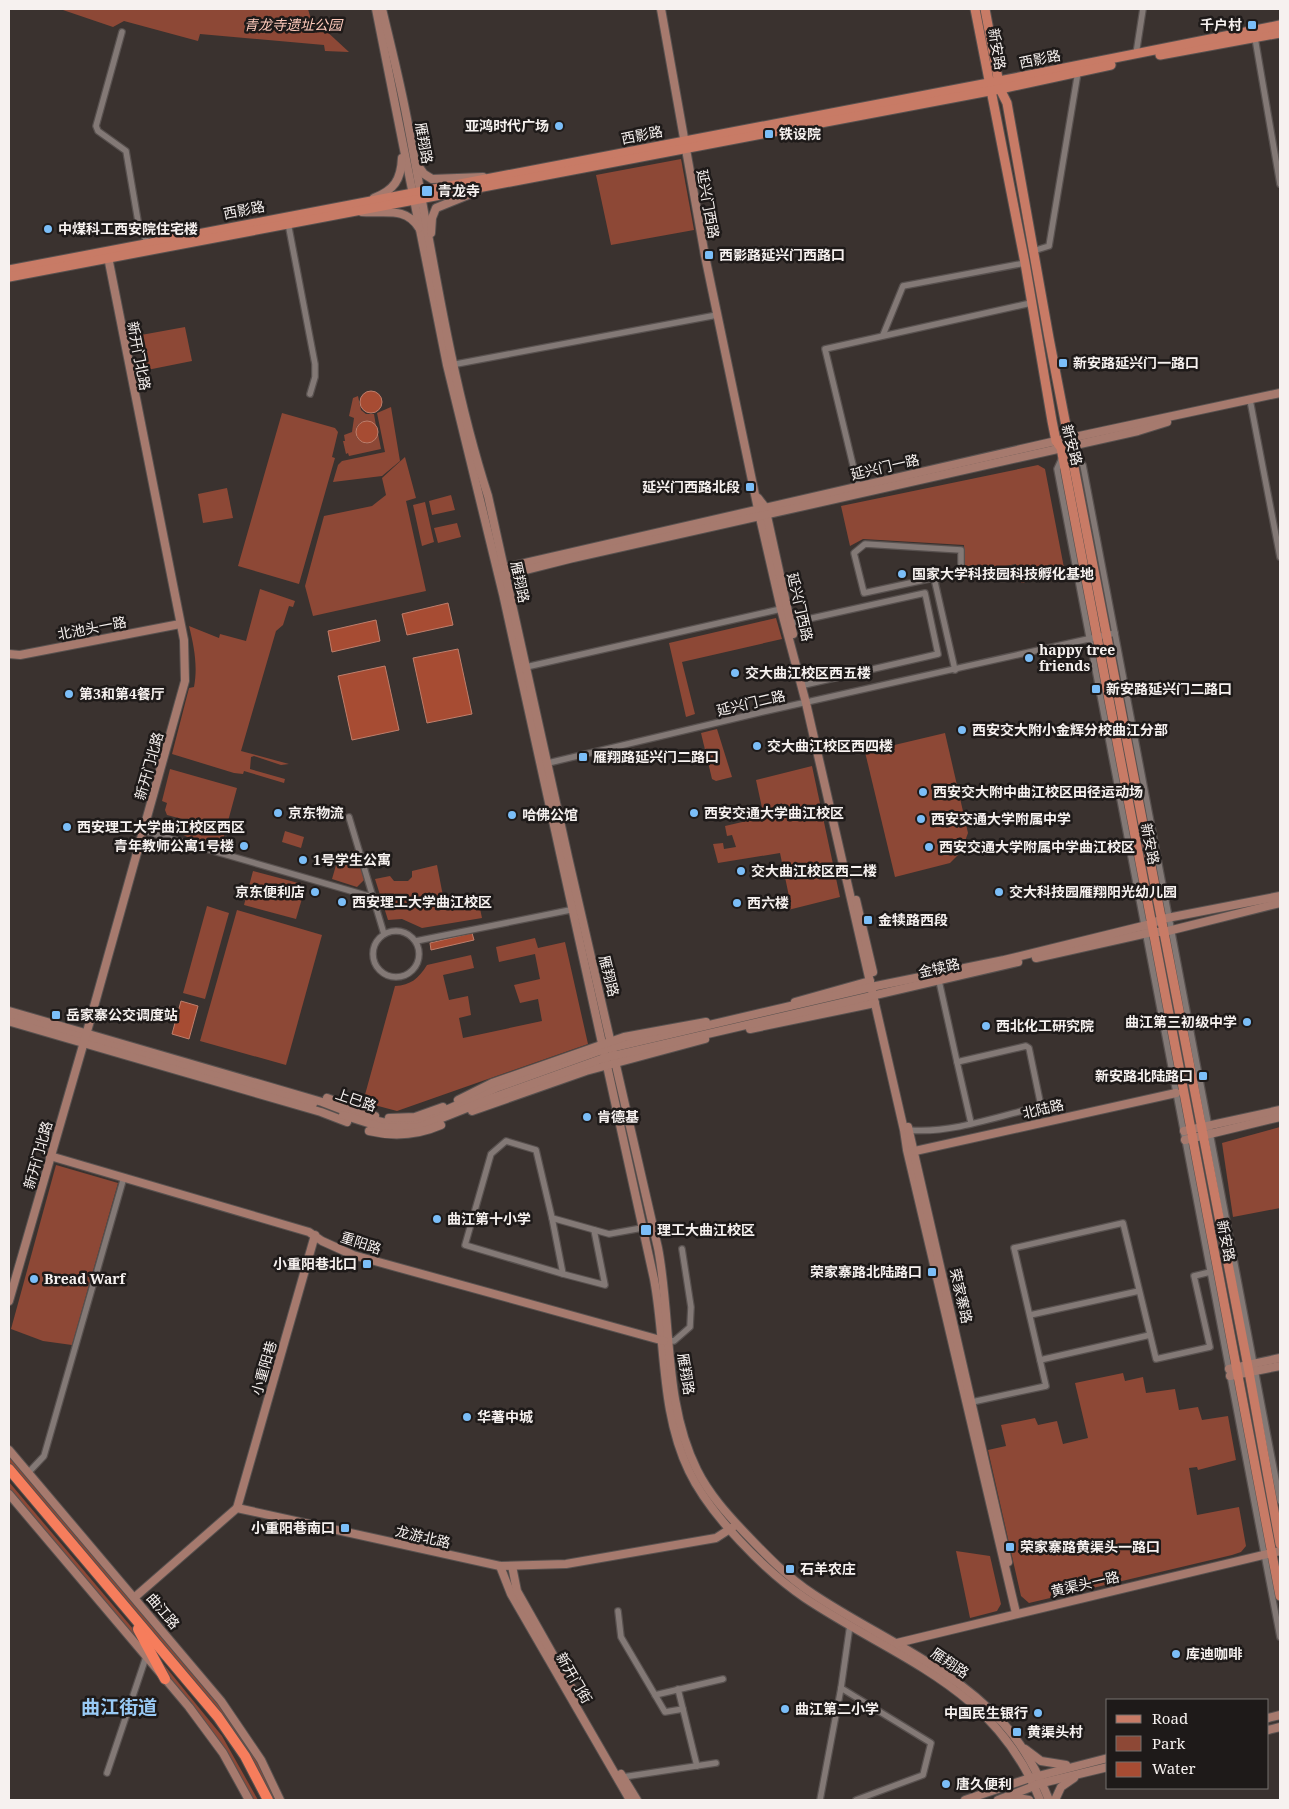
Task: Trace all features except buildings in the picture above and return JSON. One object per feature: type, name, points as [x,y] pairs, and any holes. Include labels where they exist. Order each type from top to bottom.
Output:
[{"type":"highway","name":"曲江路","points":[[9,1469],[218,1717],[245,1756],[268,1800]]},
{"type":"highway","points":[[9,1478],[214,1720],[239,1758],[262,1800]]},
{"type":"highway","points":[[138,1629],[165,1679]]},
{"type":"main road","name":"新安路","points":[[975,9],[995,86],[1007,103],[1033,251],[1071,447],[1111,634],[1252,1368],[1280,1544]]},
{"type":"main road","name":"新安路","points":[[985,9],[995,86],[1031,303],[1060,448],[1093,638],[1233,1372],[1280,1596]]},
{"type":"main road","name":"西影路","points":[[995,86],[1136,54],[1280,25]]},
{"type":"main road","name":"西影路","points":[[9,276],[355,211],[417,195],[1280,33]]},
{"type":"main road","name":"西影路","points":[[9,270],[366,200],[417,195]]},
{"type":"street","name":"雁翔路","points":[[376,9],[403,146],[432,254],[451,365],[505,572],[526,667],[543,765]]},
{"type":"street","name":"雁翔路","points":[[382,9],[414,155],[421,233],[496,574],[576,909],[613,1052],[662,1267],[665,1341],[671,1412],[684,1460],[696,1485],[730,1530],[792,1588],[850,1625],[915,1662],[965,1697],[1003,1735],[1049,1800]]},
{"type":"street","name":"延兴门西路","points":[[656,9],[663,31]]},
{"type":"street","name":"延兴门西路","points":[[661,9],[663,31],[717,315],[758,498],[809,703],[874,992]]},
{"type":"street","points":[[1136,54],[1143,9]]},
{"type":"street","points":[[122,32],[96,126],[98,131],[126,151],[139,227],[148,242]]},
{"type":"street","points":[[1255,38],[1280,184]]},
{"type":"street","points":[[1033,251],[1049,246],[1078,72]]},
{"type":"street","points":[[366,200],[388,192],[398,181],[401,171],[403,146]]},
{"type":"street","points":[[414,155],[422,172],[432,179],[494,181]]},
{"type":"street","points":[[432,254],[432,221],[436,208],[494,181]]},
{"type":"street","points":[[355,211],[400,212],[415,222],[421,233]]},
{"type":"street","points":[[288,223],[315,364],[315,377],[310,394]]},
{"type":"street","name":"新开门北路","points":[[9,1301],[144,831],[183,689],[186,665],[180,622],[108,257]]},
{"type":"street","points":[[883,335],[903,286],[1025,263]]},
{"type":"street","points":[[858,486],[825,349],[1031,303]]},
{"type":"street","points":[[451,365],[717,315]]},
{"type":"street","name":"延兴门一路","points":[[762,512],[858,486],[1071,447],[1280,393]]},
{"type":"street","name":"延兴门一路","points":[[1250,402],[1280,398]]},
{"type":"street","points":[[1250,402],[1280,557]]},
{"type":"street","name":"延兴门一路","points":[[496,574],[762,512],[1060,448]]},
{"type":"street","name":"延兴门西路","points":[[762,512],[781,609],[809,703]]},
{"type":"street","points":[[865,544],[961,550],[961,572],[934,578],[864,593],[854,553],[865,544]]},
{"type":"street","points":[[934,578],[955,670]]},
{"type":"street","points":[[871,591],[875,604]]},
{"type":"street","points":[[790,624],[925,593],[938,654],[804,685]]},
{"type":"street","points":[[526,667],[781,609]]},
{"type":"street","name":"北池头一路","points":[[9,650],[58,644],[180,622]]},
{"type":"street","name":"北池头一路","points":[[9,654],[20,655],[180,622]]},
{"type":"street","name":"延兴门二路","points":[[543,765],[1111,634]]},
{"type":"street","points":[[349,817],[384,934]]},
{"type":"street","points":[[144,831],[372,897]]},
{"type":"street","name":"金犊路","points":[[874,992],[939,981],[1149,929],[1165,918],[1280,896]]},
{"type":"street","name":"金犊路","points":[[613,1052],[1004,960],[1149,929],[1167,931],[1280,903]]},
{"type":"street","name":"雁翔路","points":[[576,909],[603,1055],[656,1290],[687,1446],[706,1485],[737,1525],[801,1585],[897,1643],[972,1693],[1003,1723],[1016,1741],[1036,1780],[1040,1800]]},
{"type":"street","points":[[416,941],[576,909]]},
{"type":"street","points":[[1149,929],[1176,1093],[1188,1135],[1210,1272],[1233,1372],[1252,1368],[1280,1358]]},
{"type":"street","points":[[398,930],[411,936],[416,941],[420,953],[416,966],[407,974],[394,977],[381,972],[374,959],[375,945],[384,934],[398,930]]},
{"type":"street","points":[[939,981],[971,1122]]},
{"type":"street","points":[[9,1011],[321,1112],[366,1130],[394,1134],[422,1132],[613,1052],[713,1037],[874,992]]},
{"type":"street","name":"荣家寨路","points":[[874,992],[915,1151],[1018,1613]]},
{"type":"street","name":"荣家寨路","points":[[874,992],[907,1150],[1018,1613]]},
{"type":"street","points":[[9,1005],[86,1036]]},
{"type":"street","points":[[9,1016],[86,1036]]},
{"type":"street","points":[[9,1022],[86,1036]]},
{"type":"street","name":"上巳路","points":[[86,1036],[322,1102],[361,1117],[397,1124],[428,1119],[496,1088],[613,1052]]},
{"type":"street","points":[[909,1130],[929,1132],[1041,1106],[1029,1048],[1026,1046],[957,1062]]},
{"type":"street","name":"北陆路","points":[[915,1151],[1176,1093]]},
{"type":"street","points":[[1206,1131],[1280,1110]]},
{"type":"street","points":[[1188,1135],[1280,1117]]},
{"type":"street","points":[[563,1274],[536,1150],[506,1141],[491,1154],[465,1245],[563,1274],[605,1285],[594,1230]]},
{"type":"street","name":"重阳路","points":[[50,1156],[315,1235],[322,1241],[352,1254],[665,1341]]},
{"type":"street","points":[[28,1473],[44,1456],[124,1177]]},
{"type":"street","points":[[552,1218],[609,1234],[642,1228]]},
{"type":"street","points":[[972,1402],[1046,1386],[1014,1248],[1124,1223],[1156,1359],[1210,1347],[1194,1276],[1210,1272]]},
{"type":"street","name":"小重阳巷","points":[[237,1508],[315,1235]]},
{"type":"street","points":[[665,1341],[674,1341],[690,1327],[691,1307],[682,1250]]},
{"type":"street","points":[[1030,1315],[1139,1291]]},
{"type":"street","points":[[1040,1360],[1150,1335]]},
{"type":"street","points":[[1252,1368],[1280,1366]]},
{"type":"street","points":[[1252,1368],[1280,1501]]},
{"type":"street","name":"曲江路","points":[[9,1450],[233,1717],[261,1760],[280,1800]]},
{"type":"street","points":[[9,1494],[165,1679],[223,1752],[248,1800]]},
{"type":"street","points":[[134,1597],[237,1508]]},
{"type":"street","name":"龙游北路","points":[[237,1508],[500,1566],[566,1564],[716,1538],[737,1525]]},
{"type":"street","points":[[1272,1553],[1280,1637]]},
{"type":"street","name":"黄渠头一路","points":[[897,1643],[1272,1553]]},
{"type":"street","name":"新开门街","points":[[500,1566],[511,1594],[630,1800]]},
{"type":"street","name":"新开门街","points":[[512,1566],[517,1591],[637,1800]]},
{"type":"street","points":[[618,1611],[621,1637],[665,1712],[683,1709]]},
{"type":"street","points":[[820,1800],[841,1688],[850,1625]]},
{"type":"street","points":[[107,1773],[146,1657]]},
{"type":"street","points":[[655,1695],[723,1678]]},
{"type":"street","points":[[841,1688],[931,1743],[923,1775],[856,1800]]},
{"type":"street","points":[[678,1690],[697,1766]]},
{"type":"street","points":[[1016,1741],[1044,1762],[1056,1765],[1078,1765]]},
{"type":"street","points":[[965,1800],[1036,1780],[1078,1765],[1106,1758]]},
{"type":"street","points":[[623,1777],[716,1764]]},
{"type":"street","points":[[998,1800],[1036,1780],[1084,1773],[1106,1768]]},
{"type":"street","points":[[1055,1800],[1061,1786],[1084,1773]]},
{"type":"street","points":[[1008,1800],[1018,1798],[1029,1800]]},
{"type":"green space","name":"青龙寺遗址公园","points":[[60,9],[308,9],[310,16],[349,52],[325,51],[324,45],[200,34],[198,41],[124,21],[113,27]]},
{"type":"green space","points":[[681,159],[694,230],[611,245],[596,175]]},
{"type":"green space","points":[[185,327],[192,361],[147,370],[141,335]]},
{"type":"green space","points":[[358,396],[361,410],[366,414],[374,414],[376,426],[368,421],[360,423],[356,428],[356,436],[361,442],[371,443],[378,434],[381,449],[349,456],[348,453],[346,454],[343,441],[345,441],[344,435],[352,432],[354,418],[349,416],[353,398]]},
{"type":"green space","points":[[391,407],[400,461],[382,476],[333,482],[338,465],[342,461],[385,452],[377,413]]},
{"type":"green space","points":[[282,413],[335,428],[338,432],[332,457],[335,458],[299,584],[238,566]]},
{"type":"green space","points":[[405,457],[416,498],[406,501],[426,591],[313,616],[305,586],[324,516],[372,506],[386,495],[382,478]]},
{"type":"green space","points":[[1038,465],[1045,469],[1065,573],[1021,583],[1016,564],[965,574],[964,545],[863,539],[850,546],[841,506]]},
{"type":"green space","points":[[227,488],[233,518],[203,523],[198,494]]},
{"type":"green space","points":[[451,495],[455,510],[432,515],[429,501]]},
{"type":"green space","points":[[425,502],[434,542],[422,546],[413,505]]},
{"type":"green space","points":[[457,523],[461,537],[438,543],[434,528]]},
{"type":"green space","points":[[260,589],[295,601],[293,607],[289,606],[283,625],[276,631],[241,751],[289,764],[281,765],[254,756],[251,757],[250,769],[285,779],[284,783],[244,771],[243,774],[234,773],[172,754],[189,688],[194,687],[195,656],[189,626],[219,638],[220,634],[246,641]]},
{"type":"green space","points":[[776,618],[782,639],[682,662],[695,714],[686,717],[669,643]]},
{"type":"green space","points":[[717,729],[732,777],[716,781],[712,779],[701,733]]},
{"type":"green space","points":[[945,733],[968,833],[961,852],[950,863],[895,877],[865,752]]},
{"type":"green space","points":[[812,766],[840,897],[788,910],[791,906],[780,853],[718,863],[713,844],[723,843],[724,849],[736,847],[732,835],[727,836],[725,826],[764,817],[756,780]]},
{"type":"green space","points":[[170,769],[237,788],[221,847],[196,841],[179,833],[182,819],[167,815],[165,810],[167,803],[162,801]]},
{"type":"green space","points":[[285,831],[304,837],[301,848],[282,842]]},
{"type":"green space","points":[[356,850],[364,880],[357,887],[332,879],[339,855]]},
{"type":"green space","points":[[437,865],[443,896],[452,895],[455,902],[478,899],[482,918],[422,928],[402,919],[388,920],[375,879],[390,876],[394,881],[408,881],[412,877],[412,871]]},
{"type":"green space","points":[[253,871],[306,885],[296,919],[244,905]]},
{"type":"green space","points":[[207,906],[229,913],[205,999],[183,993]]},
{"type":"green space","points":[[237,910],[322,935],[286,1065],[200,1041]]},
{"type":"green space","points":[[535,938],[538,948],[565,942],[588,1044],[397,1111],[363,1102],[395,986],[414,980],[427,965],[471,955],[474,968],[443,975],[449,1000],[468,996],[471,1015],[459,1018],[463,1038],[542,1021],[538,999],[520,1003],[514,985],[540,979],[535,954],[499,962],[496,947]]},
{"type":"green space","points":[[1280,1127],[1280,1208],[1233,1217],[1222,1143]]},
{"type":"green space","points":[[56,1165],[118,1183],[72,1345],[43,1341],[11,1329]]},
{"type":"green space","points":[[1123,1373],[1125,1381],[1143,1377],[1146,1393],[1175,1389],[1179,1410],[1198,1407],[1202,1420],[1228,1416],[1236,1460],[1198,1470],[1197,1467],[1189,1468],[1197,1515],[1239,1507],[1246,1546],[1241,1552],[1232,1555],[1029,1603],[1021,1596],[988,1450],[1006,1446],[1001,1425],[1035,1418],[1038,1425],[1057,1421],[1063,1444],[1088,1438],[1075,1383]]},
{"type":"green space","points":[[9,1454],[219,1704],[258,1762],[277,1800],[271,1800],[200,1690],[9,1464]]},
{"type":"green space","points":[[9,1482],[134,1630],[139,1644],[9,1489]]},
{"type":"green space","points":[[956,1551],[990,1556],[1001,1604],[997,1611],[970,1618]]},
{"type":"green space","points":[[156,1655],[222,1736],[258,1800],[252,1800],[167,1677]]},
{"type":"water","points":[[371,391],[379,394],[382,402],[379,410],[371,413],[363,410],[360,402],[363,394]]},
{"type":"water","points":[[367,421],[375,424],[378,432],[375,440],[367,443],[359,440],[356,432],[359,424]]},
{"type":"water","points":[[448,603],[453,625],[407,635],[402,614]]},
{"type":"water","points":[[376,620],[380,641],[332,652],[328,631]]},
{"type":"water","points":[[458,649],[472,714],[427,723],[413,658]]},
{"type":"water","points":[[385,666],[399,730],[352,740],[338,676]]},
{"type":"water","points":[[472,933],[474,940],[431,950],[430,943]]},
{"type":"water","points":[[181,1001],[198,1006],[189,1039],[172,1034]]},
{"type":"place","name":"千户村","points":[[1252,25]]},
{"type":"place","name":"亚鸿时代广场","points":[[559,126]]},
{"type":"place","name":"铁设院","points":[[769,134]]},
{"type":"place","name":"青龙寺","points":[[427,191]]},
{"type":"place","name":"中煤科工西安院住宅楼","points":[[48,229]]},
{"type":"place","name":"西影路延兴门西路口","points":[[709,255]]},
{"type":"place","name":"新安路延兴门一路口","points":[[1063,363]]},
{"type":"place","name":"延兴门西路北段","points":[[750,487]]},
{"type":"place","name":"国家大学科技园科技孵化基地","points":[[902,574]]},
{"type":"place","name":"happy tree friends","points":[[1029,658]]},
{"type":"place","name":"交大曲江校区西五楼","points":[[735,673]]},
{"type":"place","name":"新安路延兴门二路口","points":[[1096,689]]},
{"type":"place","name":"第3和第4餐厅","points":[[69,694]]},
{"type":"place","name":"西安交大附小金辉分校曲江分部","points":[[962,730]]},
{"type":"place","name":"交大曲江校区西四楼","points":[[757,746]]},
{"type":"place","name":"雁翔路延兴门二路口","points":[[583,757]]},
{"type":"place","name":"西安交大附中曲江校区田径运动场","points":[[923,792]]},
{"type":"place","name":"京东物流","points":[[278,813]]},
{"type":"place","name":"西安交通大学曲江校区","points":[[694,813]]},
{"type":"place","name":"哈佛公馆","points":[[512,815]]},
{"type":"place","name":"西安交通大学附属中学","points":[[921,819]]},
{"type":"place","name":"西安理工大学曲江校区西区","points":[[67,827]]},
{"type":"place","name":"青年教师公寓1号楼","points":[[244,846]]},
{"type":"place","name":"西安交通大学附属中学曲江校区","points":[[929,847]]},
{"type":"place","name":"1号学生公寓","points":[[303,860]]},
{"type":"place","name":"交大曲江校区西二楼","points":[[741,871]]},
{"type":"place","name":"京东便利店","points":[[315,892]]},
{"type":"place","name":"交大科技园雁翔阳光幼儿园","points":[[999,892]]},
{"type":"place","name":"西安理工大学曲江校区","points":[[342,902]]},
{"type":"place","name":"西六楼","points":[[737,903]]},
{"type":"place","name":"金犊路西段","points":[[868,920]]},
{"type":"place","name":"岳家寨公交调度站","points":[[56,1015]]},
{"type":"place","name":"曲江第三初级中学","points":[[1247,1022]]},
{"type":"place","name":"西北化工研究院","points":[[986,1026]]},
{"type":"place","name":"新安路北陆路口","points":[[1203,1076]]},
{"type":"place","name":"肯德基","points":[[587,1117]]},
{"type":"place","name":"曲江第十小学","points":[[437,1219]]},
{"type":"place","name":"理工大曲江校区","points":[[646,1230]]},
{"type":"place","name":"小重阳巷北口","points":[[367,1264]]},
{"type":"place","name":"荣家寨路北陆路口","points":[[932,1272]]},
{"type":"place","name":"Bread Warf","points":[[34,1279]]},
{"type":"place","name":"华著中城","points":[[467,1417]]},
{"type":"place","name":"小重阳巷南口","points":[[345,1528]]},
{"type":"place","name":"荣家寨路黄渠头一路口","points":[[1010,1547]]},
{"type":"place","name":"石羊农庄","points":[[790,1569]]},
{"type":"place","name":"库迪咖啡","points":[[1176,1654]]},
{"type":"place","name":"曲江第二小学","points":[[785,1709]]},
{"type":"place","name":"中国民生银行","points":[[1038,1713]]},
{"type":"place","name":"黄渠头村","points":[[1017,1732]]},
{"type":"place","name":"唐久便利","points":[[946,1784]]},
{"type":"district","name":"曲江街道","points":[[119,1707]]}]
